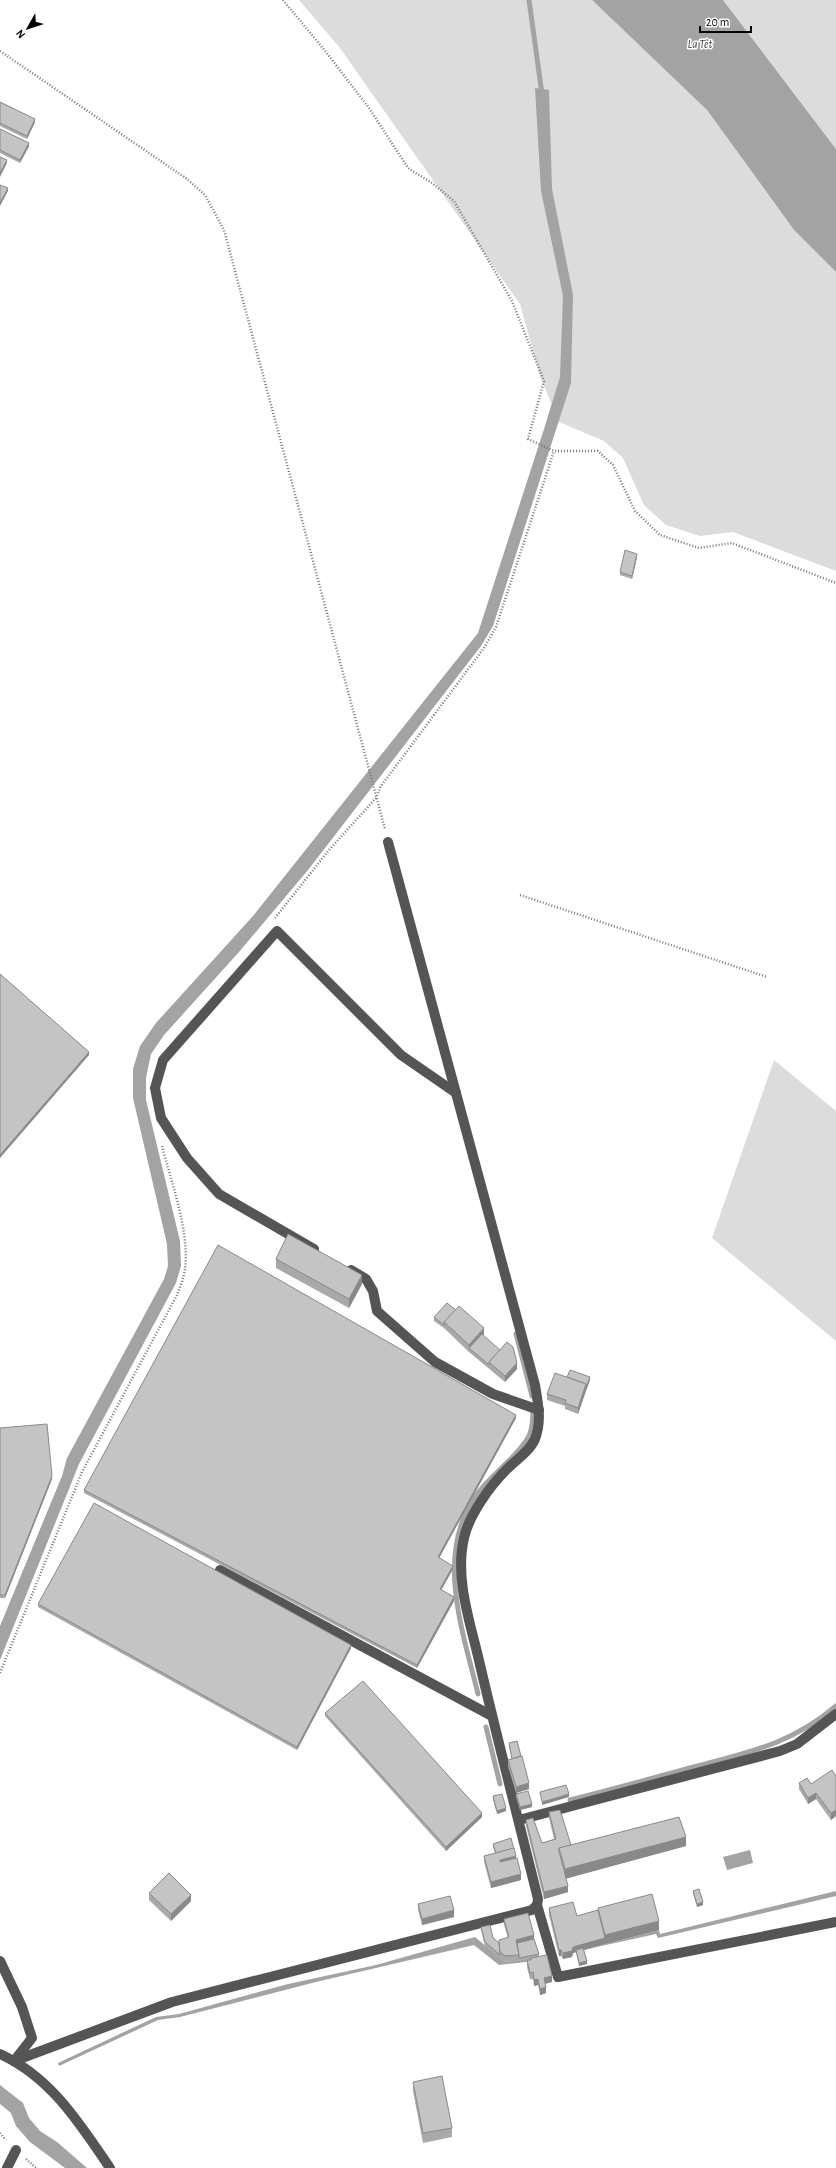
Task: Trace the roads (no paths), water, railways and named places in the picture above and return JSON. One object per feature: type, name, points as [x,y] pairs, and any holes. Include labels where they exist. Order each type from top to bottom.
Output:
[{"type":"street","points":[[388,842],[533,1377],[539,1410],[539,1425],[535,1439],[530,1448],[492,1487],[477,1508],[464,1537],[460,1575],[492,1716],[538,1898],[537,1905],[558,1977],[836,1922]]},
{"type":"street","points":[[326,1256],[219,1194],[187,1158],[161,1118],[156,1088],[163,1060],[277,931],[401,1055],[456,1093]]},
{"type":"street","points":[[340,1264],[366,1279],[373,1291],[377,1311],[435,1362],[493,1394],[539,1410]]},
{"type":"street","points":[[220,1570],[492,1716]]},
{"type":"street","points":[[519,1820],[780,1752],[797,1744],[836,1714]]},
{"type":"street","points":[[14,2061],[172,2002],[532,1910],[537,1905]]},
{"type":"street","points":[[0,1961],[22,2007],[32,2038],[14,2061]]},
{"type":"street","points":[[0,2054],[14,2061],[43,2082],[72,2112],[110,2168]]},
{"type":"street","points":[[8,2168],[16,2150]]},
{"type":"water","name":"La Têt","points":[[592,0],[723,0],[836,149],[836,272],[794,230],[707,110]]},
{"type":"water","points":[[535,88],[549,90],[552,189],[573,295],[571,383],[493,626],[481,646],[308,870],[239,952],[164,1035],[151,1054],[146,1078],[146,1100],[180,1241],[181,1266],[176,1283],[79,1464],[0,1660],[0,1626],[62,1476],[67,1458],[164,1279],[168,1266],[167,1244],[133,1098],[133,1069],[140,1046],[156,1023],[253,916],[478,633],[560,377],[563,296],[541,191]]},
{"type":"water","points":[[750,1850],[753,1863],[727,1870],[723,1857]]},
{"type":"water","points":[[836,1891],[836,1896],[658,1938],[656,1934],[583,1950],[659,1930],[660,1934]]},
{"type":"water","points":[[475,1937],[505,1962],[536,1958],[535,1961],[499,1965],[474,1945],[316,1982],[180,2017],[158,2020],[59,2066],[58,2063],[156,2017],[179,2014],[288,1984],[376,1965]]},
{"type":"water","points":[[0,2085],[23,2103],[29,2118],[40,2131],[57,2142],[87,2168],[65,2168],[30,2142],[16,2126],[11,2113],[0,2104]]},
{"type":"waterway","points":[[529,0],[542,94]]},
{"type":"waterway","points":[[516,1334],[532,1396]]},
{"type":"waterway","points":[[478,1694],[460,1620],[456,1594],[454,1568],[456,1544],[463,1520],[475,1497],[487,1482],[514,1456],[526,1441],[532,1424],[533,1406]]},
{"type":"waterway","points":[[570,1800],[767,1746],[802,1730],[836,1706]]},
{"type":"waterway","points":[[486,1727],[500,1784]]}]
